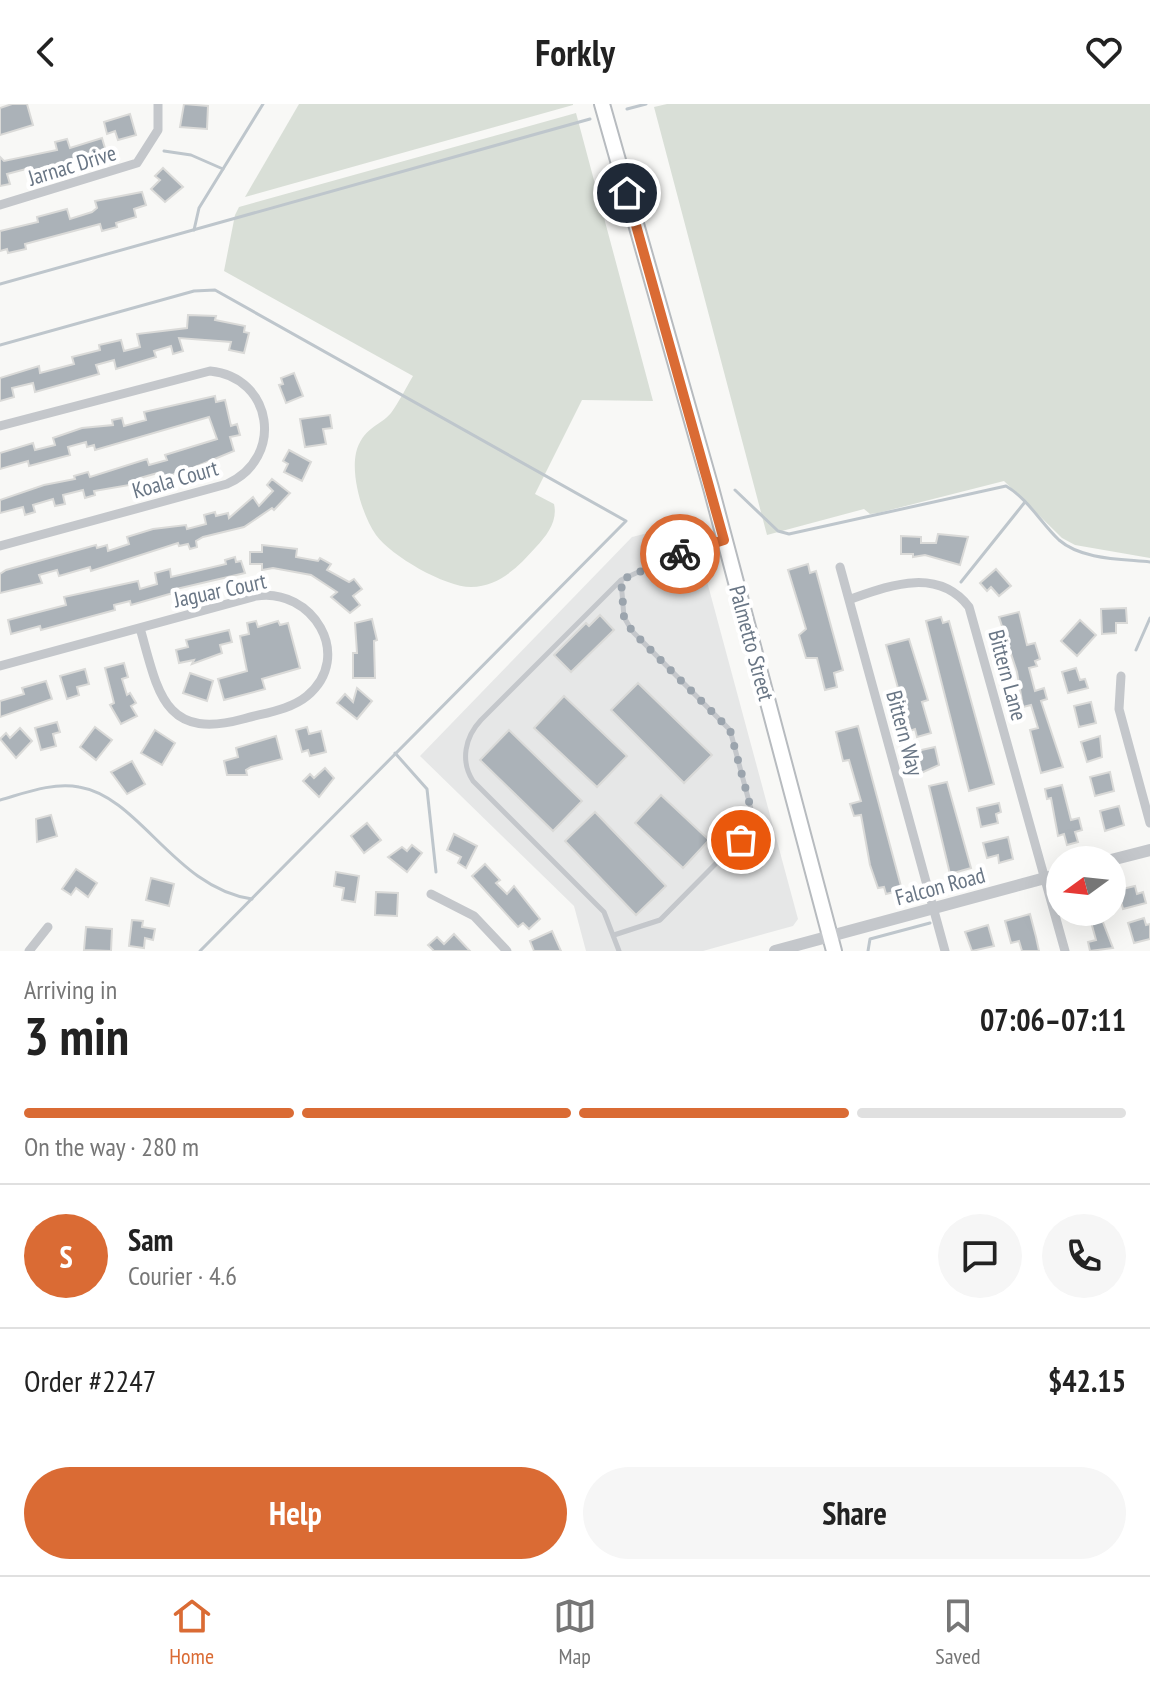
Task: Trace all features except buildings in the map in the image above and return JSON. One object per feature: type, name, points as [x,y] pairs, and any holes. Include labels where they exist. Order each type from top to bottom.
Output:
[{"type":"main road","name":"Palmetto Street","points":[[602,104],[724,540],[832,944]]},
{"type":"street","name":"Jarnac Drive","points":[[0,205],[137,163],[158,130],[158,104]]},
{"type":"street","name":"Koala Court","points":[[0,426],[210,371],[233,376],[252,391],[264,413],[266,430],[255,463],[227,484],[0,546]]},
{"type":"street","name":"Bittern Way","points":[[840,567],[945,951]]},
{"type":"street","name":"Bittern Lane","points":[[851,599],[904,583],[925,581],[946,587],[969,607],[1065,951]]},
{"type":"street","name":"Jaguar Court","points":[[0,666],[256,596],[281,596],[297,601],[316,617],[326,640],[327,658],[318,684],[298,702],[225,724],[199,725],[183,720],[164,702],[140,628]]},
{"type":"street","points":[[1121,676],[1119,709],[1150,823]]},
{"type":"street","points":[[1126,856],[1150,850]]},
{"type":"street","name":"Falcon Road","points":[[775,951],[832,944],[933,908],[1045,878]]},
{"type":"street","points":[[431,894],[474,916],[507,951]]},
{"type":"street","points":[[29,951],[48,927]]},
{"type":"lane","points":[[619,951],[604,912],[478,788],[470,776],[466,759],[472,729],[621,580],[673,556],[724,540]]},
{"type":"lane","points":[[614,935],[660,920],[755,824],[730,730],[632,631],[624,617],[621,580]]},
{"type":"shaded area","points":[[299,104],[573,104],[573,105],[245,197]]},
{"type":"shaded area","points":[[667,104],[1150,104],[1150,558],[1075,545],[1062,538],[1004,481],[878,513],[870,514],[864,509],[767,535],[654,107]]},
{"type":"shaded area","points":[[576,113],[653,401],[582,400],[535,494],[554,504],[553,522],[548,533],[522,562],[500,579],[481,586],[460,586],[419,569],[383,543],[366,517],[359,495],[355,462],[362,438],[391,413],[413,376],[224,271],[235,215],[239,207]]},
{"type":"shaded area","points":[[691,522],[798,919],[793,926],[703,951],[586,951],[574,906],[420,756],[632,537]]},
{"type":"waterway","points":[[194,230],[199,208],[263,104]]},
{"type":"waterway","points":[[627,109],[646,104]]},
{"type":"waterway","points":[[0,284],[590,119]]},
{"type":"waterway","points":[[164,151],[191,155],[223,169]]},
{"type":"waterway","points":[[0,345],[194,291],[215,290],[626,521],[200,951]]},
{"type":"waterway","points":[[735,490],[778,531],[789,534],[1006,486],[1068,547],[1103,557],[1150,562]]},
{"type":"waterway","points":[[961,582],[1025,502]]},
{"type":"waterway","points":[[1136,650],[1150,618]]},
{"type":"waterway","points":[[395,753],[427,789],[436,872]]},
{"type":"waterway","points":[[0,800],[59,786],[79,787],[101,794],[121,807],[201,878],[225,891],[252,899]]},
{"type":"waterway","points":[[868,951],[870,939],[930,923]]},
{"type":"way so far","points":[[680,554],[621,580],[624,617],[632,631],[730,730],[755,824],[741,840]]},
{"type":"route","points":[[627,193],[724,540],[680,554]]}]
